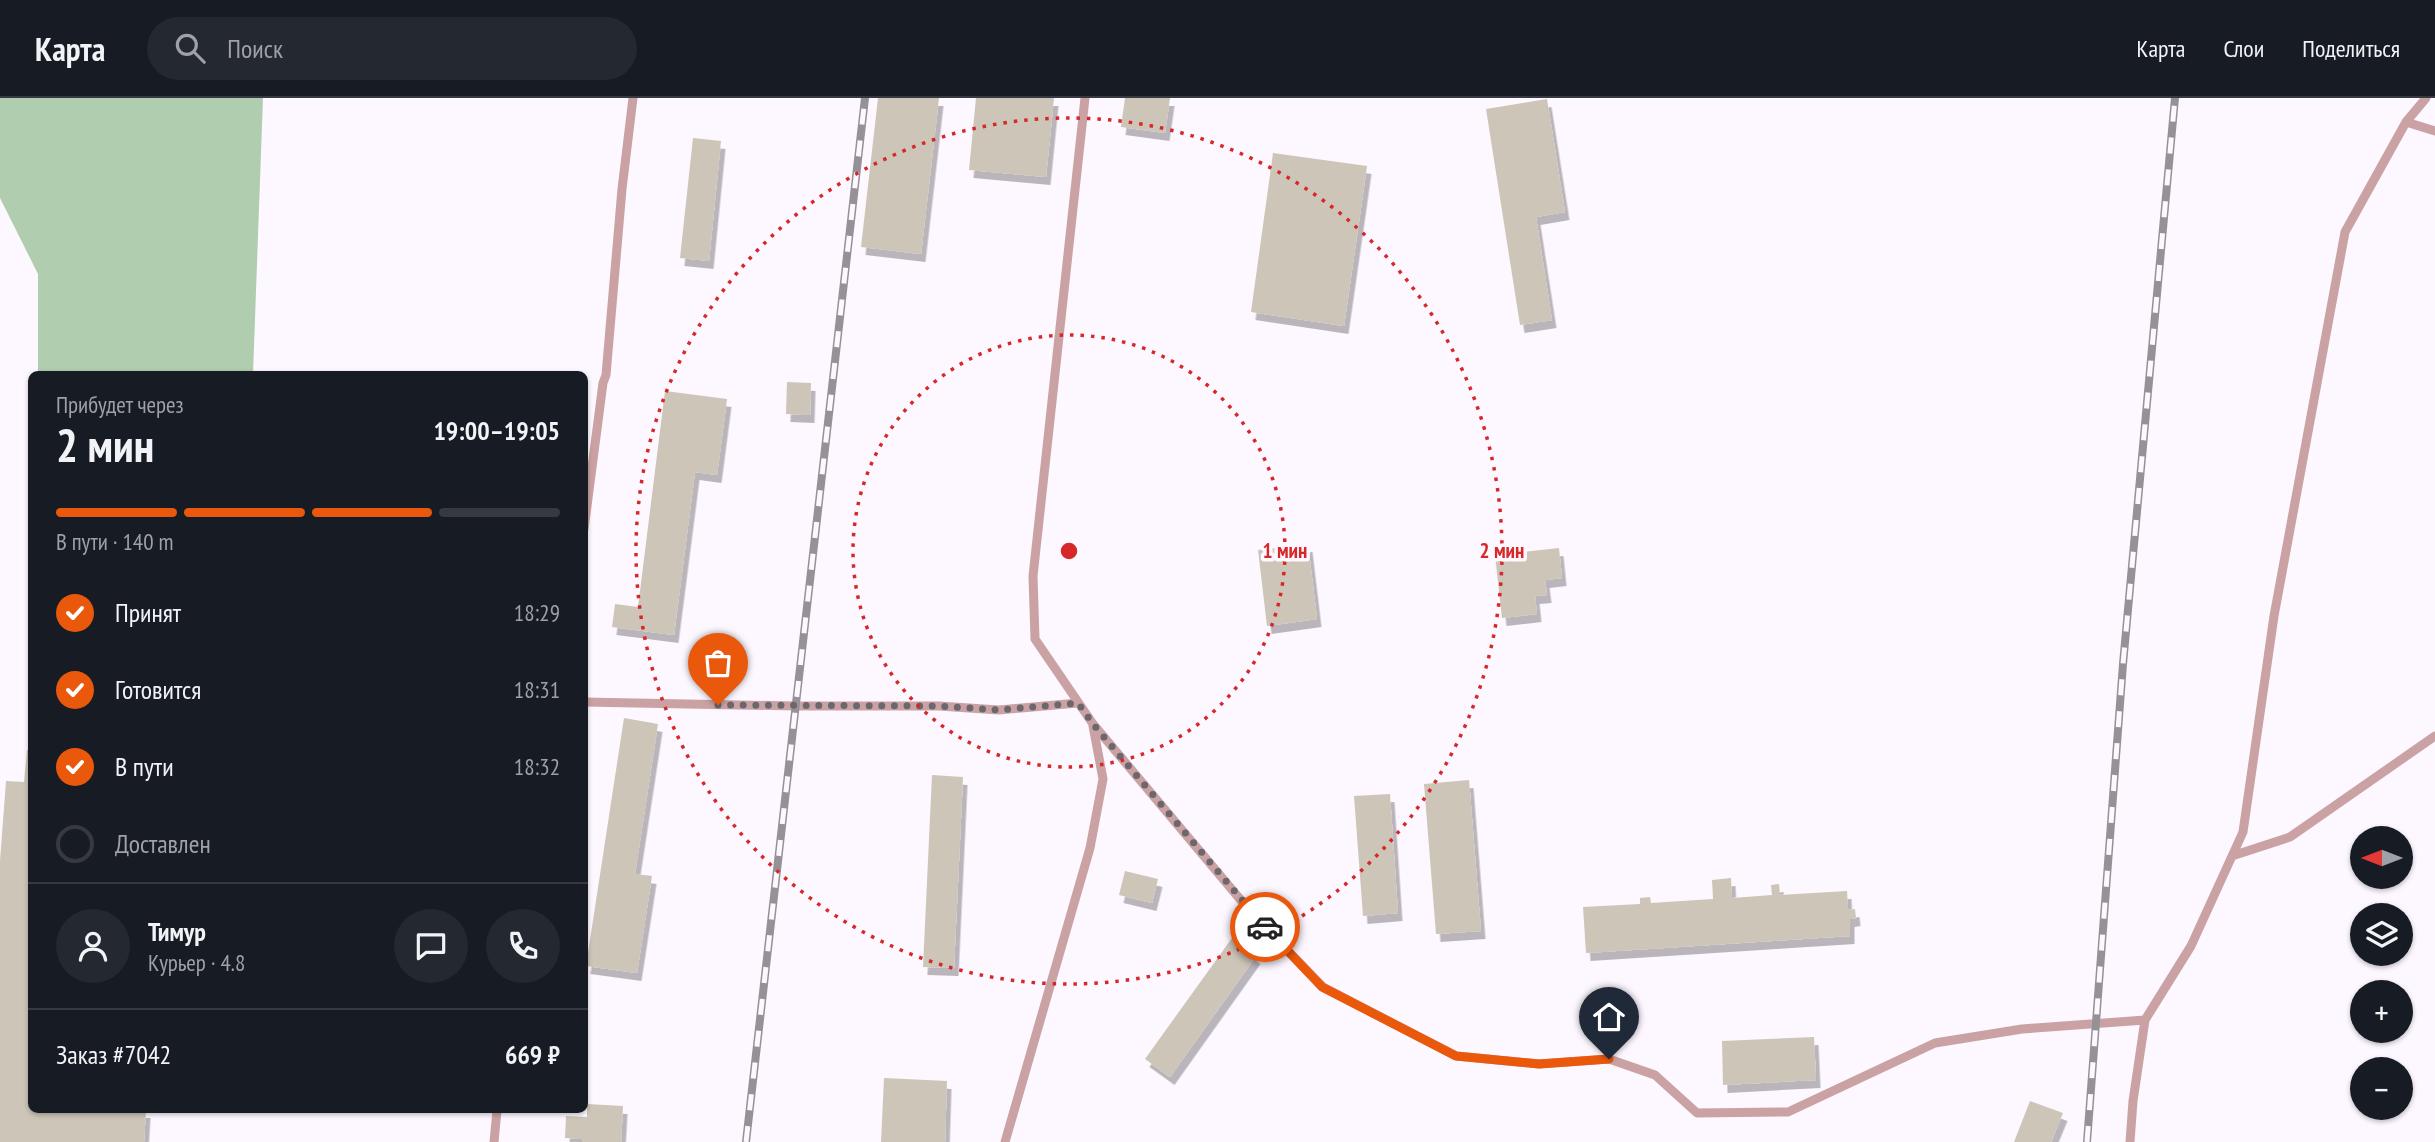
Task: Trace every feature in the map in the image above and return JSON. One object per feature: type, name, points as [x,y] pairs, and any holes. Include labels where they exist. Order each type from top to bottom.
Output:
[{"type":"lane","points":[[588,498],[606,376],[622,189],[633,98]]},
{"type":"lane","points":[[1086,98],[1033,576],[1035,639],[1093,724],[1255,917],[1322,987],[1456,1056],[1539,1064],[1609,1059],[1655,1074],[1697,1113],[1788,1112],[1935,1043],[2022,1030],[2146,1020]]},
{"type":"lane","points":[[2130,1142],[2133,1101],[2146,1020],[2191,946],[2243,832],[2274,616],[2345,232],[2406,122],[2426,98]]},
{"type":"lane","points":[[2406,122],[2435,131]]},
{"type":"lane","points":[[588,702],[939,706],[999,710],[1078,703]]},
{"type":"lane","points":[[1005,1142],[1090,848],[1103,779],[1093,724]]},
{"type":"lane","points":[[2232,856],[2290,837],[2435,736]]},
{"type":"lane","points":[[494,1142],[497,1113]]},
{"type":"green space","points":[[0,98],[263,98],[253,371],[38,371],[38,274],[0,198]]},
{"type":"building","points":[[878,98],[939,98],[921,254],[861,247]]},
{"type":"building","points":[[976,98],[1054,98],[1046,177],[969,170]]},
{"type":"building","points":[[1125,98],[1170,98],[1165,133],[1121,127]]},
{"type":"building","points":[[1547,99],[1565,212],[1536,217],[1552,320],[1520,325],[1486,109]]},
{"type":"building","points":[[693,138],[721,141],[709,261],[680,258]]},
{"type":"building","points":[[1273,153],[1367,166],[1344,326],[1251,312]]},
{"type":"building","points":[[787,382],[811,383],[810,415],[786,414]]},
{"type":"building","points":[[665,391],[727,399],[717,475],[695,472],[674,635],[612,627],[615,604],[638,607]]},
{"type":"building","points":[[1308,544],[1317,619],[1267,626],[1258,550]]},
{"type":"building","points":[[1559,548],[1562,578],[1545,580],[1547,595],[1535,596],[1537,614],[1502,618],[1495,555]]},
{"type":"building","points":[[624,718],[658,724],[635,874],[652,876],[637,973],[588,966]]},
{"type":"building","points":[[27,750],[28,1113],[146,1113],[144,1142],[0,1142],[0,861],[6,781],[24,782]]},
{"type":"building","points":[[932,775],[963,777],[954,968],[923,967]]},
{"type":"building","points":[[1469,780],[1481,931],[1436,934],[1424,784]]},
{"type":"building","points":[[1390,794],[1398,913],[1363,916],[1354,796]]},
{"type":"building","points":[[1125,871],[1158,879],[1152,903],[1119,895]]},
{"type":"building","points":[[1731,878],[1732,898],[1772,895],[1771,885],[1779,884],[1780,895],[1847,891],[1848,910],[1855,909],[1856,918],[1850,919],[1850,936],[1586,953],[1583,907],[1640,904],[1640,898],[1650,897],[1651,903],[1713,899],[1712,880]]},
{"type":"building","points":[[1232,938],[1256,956],[1170,1077],[1145,1059]]},
{"type":"building","points":[[1814,1037],[1816,1080],[1723,1085],[1722,1041]]},
{"type":"building","points":[[884,1078],[947,1081],[945,1142],[881,1142]]},
{"type":"building","points":[[2030,1101],[2063,1113],[2051,1142],[2014,1142]]},
{"type":"building","points":[[588,1104],[623,1106],[621,1142],[582,1142],[582,1139],[565,1138],[566,1116],[587,1117]]},
{"type":"railway","points":[[746,1142],[865,98]]},
{"type":"railway","points":[[2087,1142],[2123,664],[2175,98]]},
{"type":"way so far","points":[[718,705],[939,706],[999,710],[1078,703],[1265,927]]},
{"type":"route","points":[[1265,927],[1322,987],[1456,1056],[1539,1064],[1609,1059]]}]
